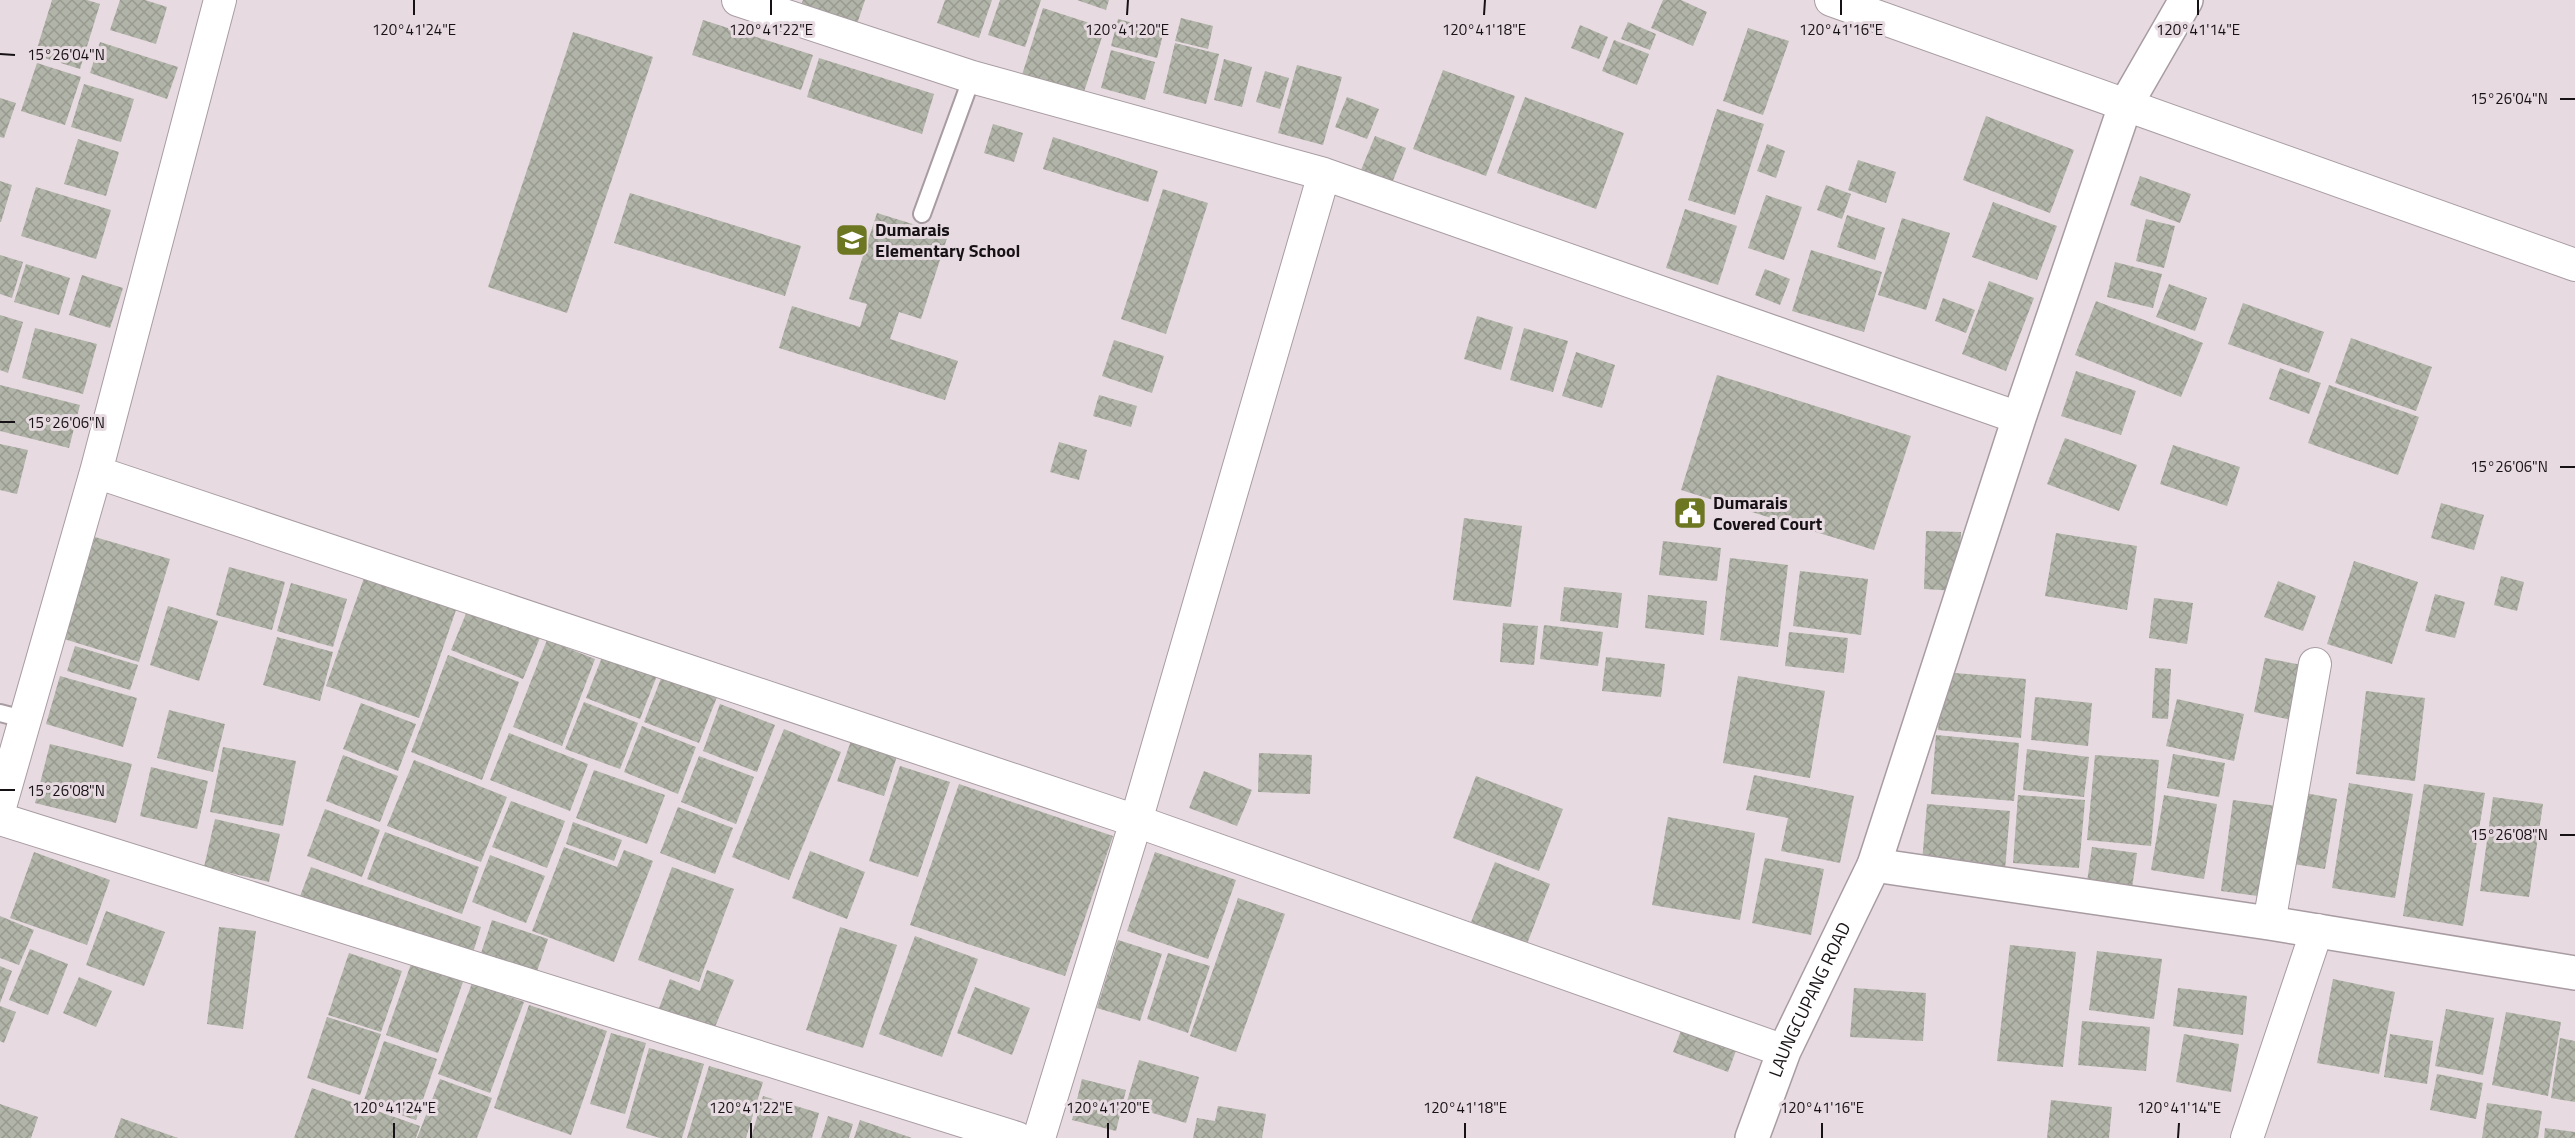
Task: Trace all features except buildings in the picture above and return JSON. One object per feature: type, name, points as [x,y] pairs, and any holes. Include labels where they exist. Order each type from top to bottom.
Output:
[{"type":"street","points":[[0,807],[12,716],[96,472],[220,0]]},
{"type":"street","points":[[738,0],[972,77],[1324,174],[2019,418]]},
{"type":"street","points":[[1831,0],[2575,265]]},
{"type":"street","name":"LAUNGCUPANG ROAD","points":[[1752,1138],[1784,1051],[1874,865],[2019,418],[2125,106],[2186,0]]},
{"type":"street","points":[[1039,1138],[1136,821],[1324,174]]},
{"type":"street","points":[[96,472],[1136,821],[1784,1051]]},
{"type":"street","points":[[2269,923],[2315,664]]},
{"type":"street","points":[[0,819],[1017,1138]]},
{"type":"street","points":[[1874,865],[2317,930],[2575,973]]},
{"type":"street","points":[[2247,1138],[2317,930]]},
{"type":"lane","points":[[922,214],[972,77]]},
{"type":"place","name":"Dumarais Elementary School","points":[[852,240]]},
{"type":"place","name":"Dumarais Covered Court","points":[[1690,513]]}]
